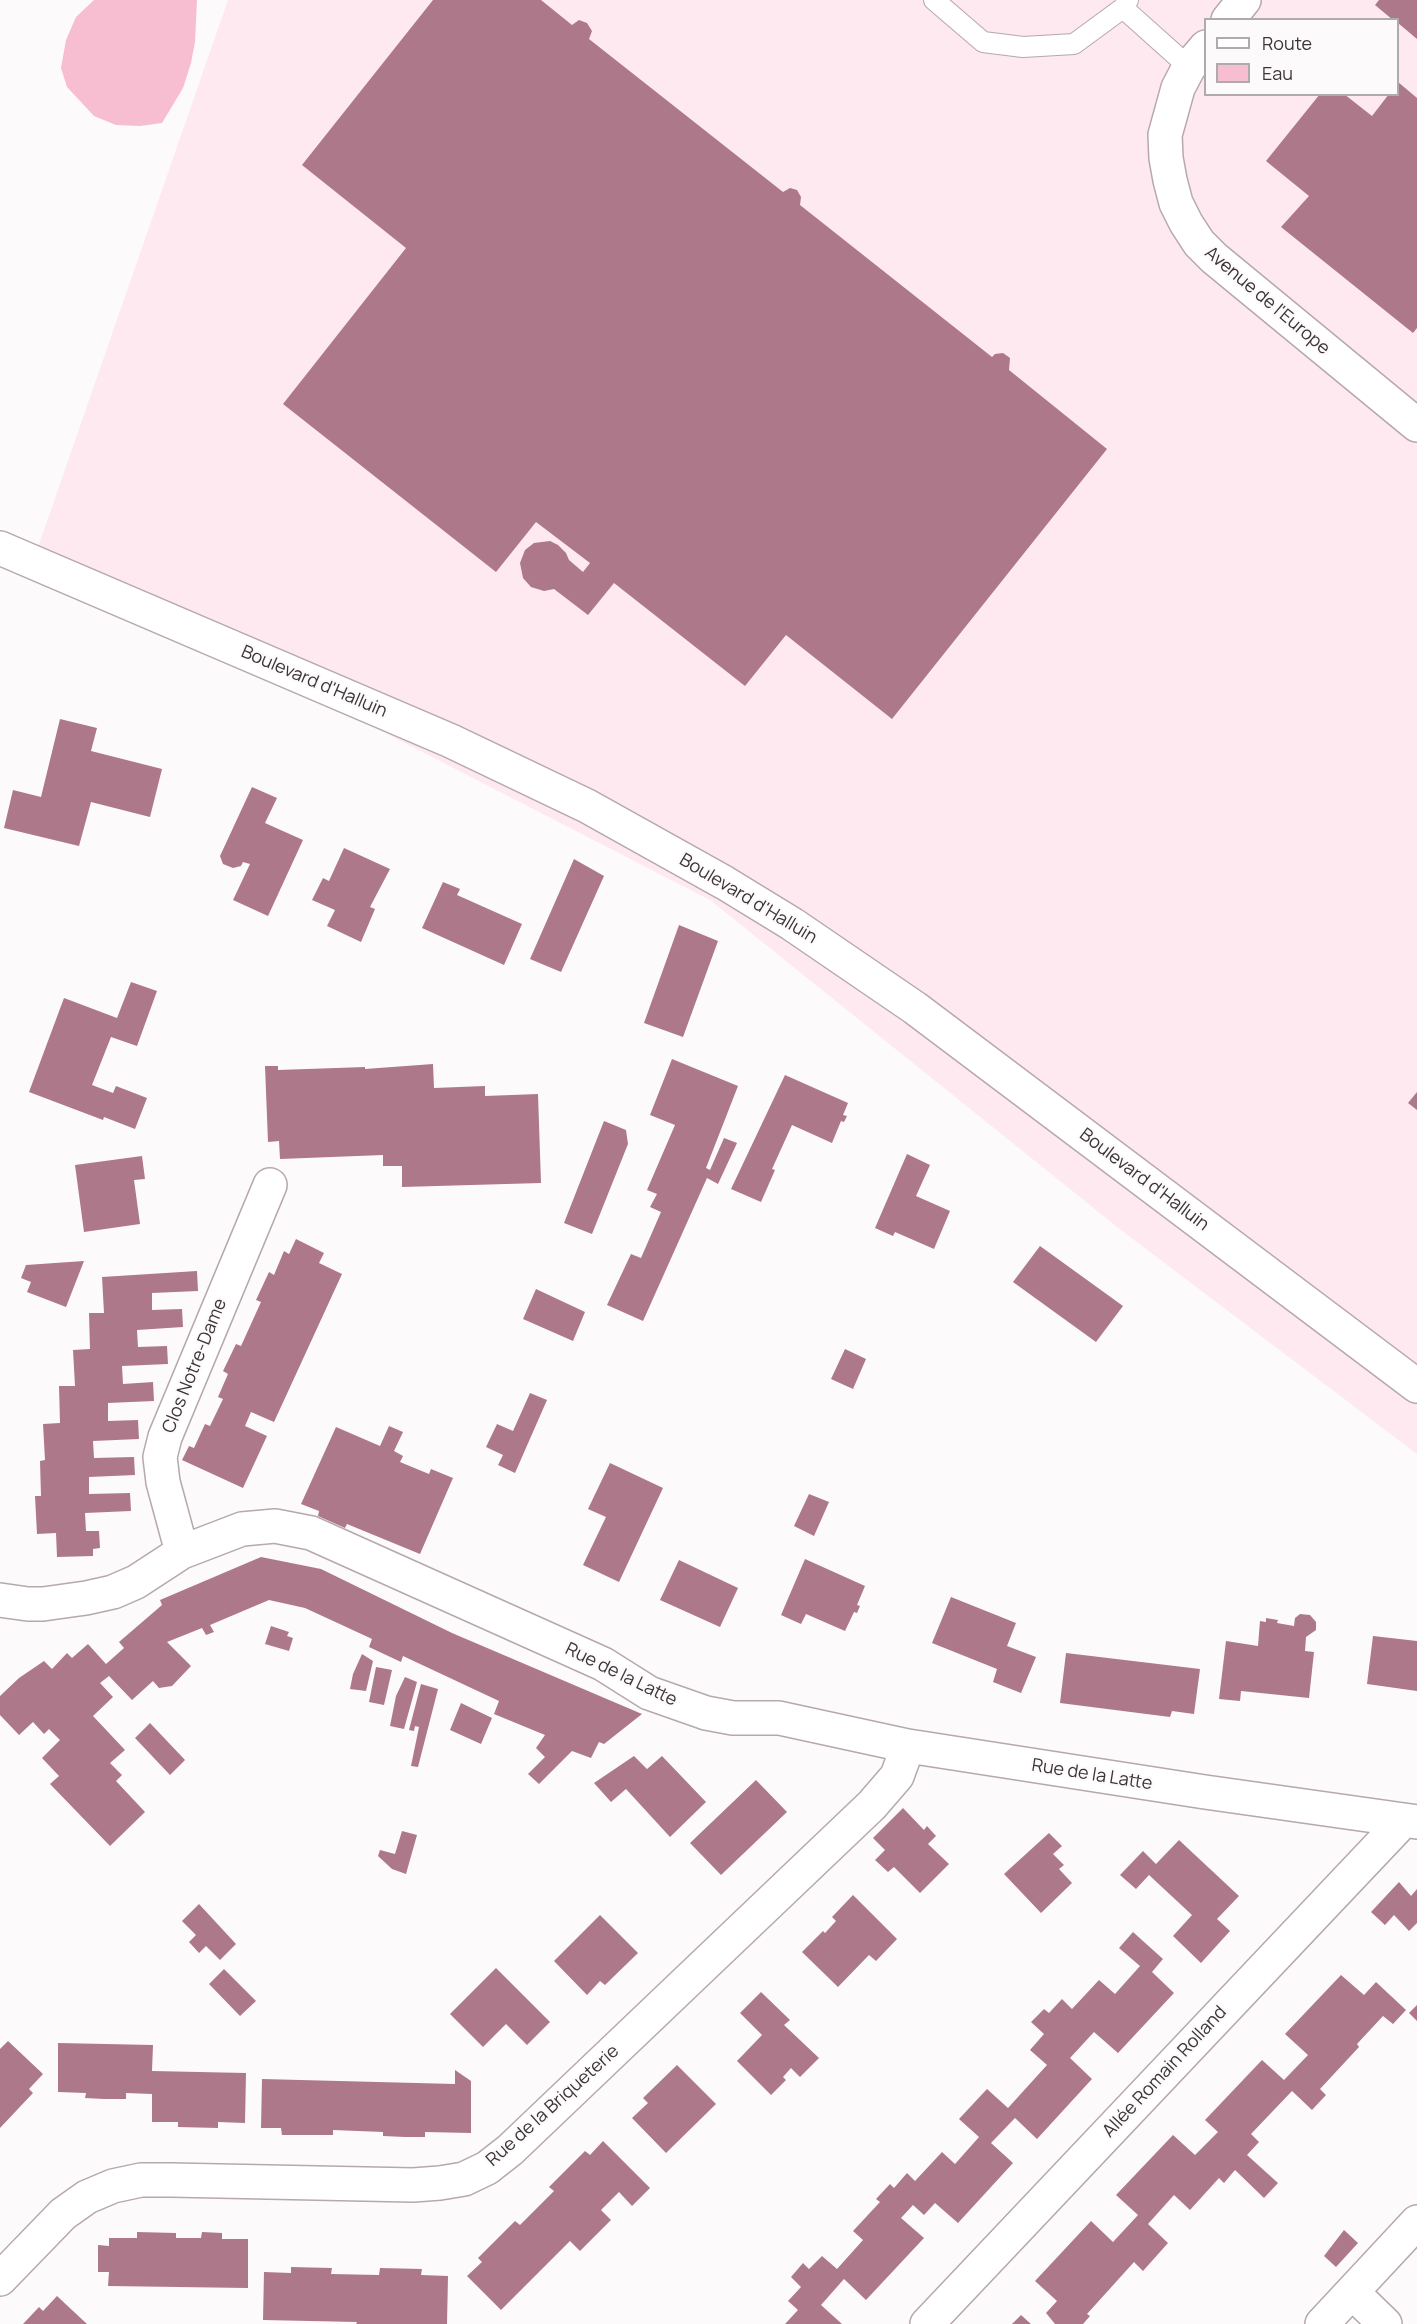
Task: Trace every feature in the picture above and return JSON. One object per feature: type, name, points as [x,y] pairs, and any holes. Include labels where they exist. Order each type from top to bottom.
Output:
[{"type":"street","points":[[1230,18],[1244,0]]},
{"type":"street","name":"Avenue de l'Europe","points":[[1197,57],[1175,98],[1166,135],[1166,158],[1170,180],[1176,203],[1186,223],[1199,243],[1214,258],[1417,425]]},
{"type":"street","name":"Boulevard d'Halluin","points":[[0,548],[451,741],[587,806],[725,883],[800,929],[915,1008],[1417,1386]]},
{"type":"street","name":"Clos Notre-Dame","points":[[182,1552],[163,1482],[160,1457],[270,1185]]},
{"type":"street","name":"Rue de la Latte","points":[[0,1600],[43,1604],[86,1599],[113,1592],[136,1582],[182,1552],[242,1529],[275,1526],[311,1533],[603,1664],[649,1693],[706,1713],[733,1718],[779,1718],[908,1746],[1410,1821]]},
{"type":"street","name":"Rue de la Briqueterie","points":[[0,2279],[63,2214],[87,2197],[113,2186],[141,2180],[440,2184],[464,2179],[487,2168],[510,2150],[873,1805],[897,1776],[908,1746]]},
{"type":"street","name":"Allée Romain Rolland","points":[[927,2324],[1410,1821]]},
{"type":"street","points":[[1322,2324],[1417,2222]]},
{"type":"street","points":[[1352,2292],[1385,2324]]},
{"type":"lane","points":[[934,0],[983,42],[1023,47],[1074,44],[1125,4],[1197,57]]},
{"type":"shaded area","points":[[228,0],[1417,0],[1417,1454],[1121,1230],[710,900],[36,553]]},
{"type":"water","points":[[94,0],[197,0],[195,42],[191,63],[183,88],[162,123],[140,126],[116,125],[94,116],[67,87],[61,68],[66,40],[76,17]]},
{"type":"building","points":[[433,0],[541,0],[572,25],[579,20],[587,23],[592,31],[589,39],[783,192],[790,188],[797,190],[801,197],[800,205],[992,357],[1003,353],[1010,358],[1009,370],[1107,449],[892,719],[786,635],[745,686],[614,583],[588,615],[554,589],[544,591],[531,587],[523,578],[520,563],[525,550],[534,543],[550,541],[558,545],[569,560],[583,572],[590,563],[536,522],[496,572],[283,404],[406,248],[302,165]]},
{"type":"building","points":[[1379,0],[1417,0],[1417,39],[1399,24],[1399,18],[1391,18],[1375,5]]},
{"type":"building","points":[[1399,83],[1417,98],[1417,328],[1413,333],[1281,227],[1309,196],[1266,161],[1318,96],[1347,96],[1372,116],[1387,96],[1399,96]]},
{"type":"building","points":[[60,719],[97,728],[91,751],[162,769],[150,817],[91,802],[79,846],[4,828],[13,790],[41,797]]},
{"type":"building","points":[[252,787],[277,798],[265,823],[303,840],[268,916],[233,900],[250,864],[243,862],[241,866],[233,868],[223,864],[220,856]]},
{"type":"building","points":[[344,848],[390,869],[370,907],[375,909],[361,942],[327,926],[335,910],[312,900],[323,878],[329,881]]},
{"type":"building","points":[[574,859],[604,876],[561,972],[530,959]]},
{"type":"building","points":[[443,882],[460,889],[457,895],[522,924],[504,965],[422,928]]},
{"type":"building","points":[[679,925],[718,941],[683,1037],[644,1023]]},
{"type":"building","points":[[131,982],[157,991],[137,1046],[111,1037],[92,1085],[113,1093],[116,1086],[147,1098],[135,1129],[104,1117],[103,1120],[29,1092],[64,998],[117,1018]]},
{"type":"building","points":[[672,1059],[738,1086],[706,1168],[710,1170],[724,1138],[737,1143],[718,1184],[707,1178],[643,1321],[607,1305],[631,1254],[641,1258],[661,1212],[650,1207],[657,1194],[647,1190],[675,1125],[650,1115]]},
{"type":"building","points":[[433,1064],[434,1088],[485,1086],[485,1096],[538,1094],[541,1183],[402,1187],[402,1166],[383,1166],[383,1155],[280,1159],[279,1141],[268,1142],[265,1066],[278,1066],[278,1070],[365,1067],[365,1069]]},
{"type":"building","points":[[785,1075],[848,1103],[843,1115],[847,1116],[844,1122],[841,1121],[832,1143],[792,1125],[772,1169],[775,1170],[761,1202],[731,1189]]},
{"type":"building","points":[[1417,1092],[1417,1110],[1408,1103]]},
{"type":"building","points":[[604,1121],[626,1130],[628,1144],[592,1234],[564,1223]]},
{"type":"building","points":[[907,1154],[930,1165],[916,1196],[950,1211],[934,1249],[895,1232],[893,1236],[875,1228]]},
{"type":"building","points":[[142,1156],[145,1179],[134,1180],[140,1224],[84,1232],[75,1165]]},
{"type":"building","points":[[296,1239],[324,1253],[319,1263],[342,1274],[274,1422],[251,1412],[245,1426],[267,1436],[243,1488],[182,1460],[189,1446],[194,1448],[205,1424],[210,1426],[223,1399],[218,1397],[228,1374],[223,1371],[236,1344],[241,1346],[261,1302],[256,1300],[269,1272],[274,1275],[284,1251],[289,1254]]},
{"type":"building","points":[[1040,1246],[1123,1306],[1096,1342],[1013,1282]]},
{"type":"building","points":[[84,1261],[66,1307],[27,1292],[31,1282],[21,1278],[26,1265]]},
{"type":"building","points":[[197,1271],[198,1291],[152,1293],[152,1310],[182,1309],[183,1327],[137,1330],[138,1347],[167,1346],[168,1364],[122,1366],[123,1384],[153,1382],[154,1401],[108,1403],[108,1421],[138,1420],[139,1439],[93,1441],[94,1458],[134,1457],[135,1475],[89,1477],[89,1494],[130,1493],[131,1511],[85,1513],[86,1531],[99,1531],[100,1548],[93,1549],[93,1556],[57,1557],[56,1533],[37,1534],[35,1496],[41,1496],[40,1461],[45,1460],[43,1424],[60,1423],[59,1386],[75,1386],[73,1350],[90,1349],[89,1313],[104,1313],[102,1277]]},
{"type":"building","points":[[536,1289],[585,1312],[573,1341],[523,1319]]},
{"type":"building","points":[[845,1349],[866,1359],[853,1389],[831,1379]]},
{"type":"building","points":[[530,1393],[547,1400],[515,1473],[498,1465],[503,1455],[486,1447],[497,1424],[513,1431]]},
{"type":"building","points":[[389,1426],[403,1432],[394,1451],[403,1456],[400,1462],[429,1474],[431,1469],[453,1478],[420,1554],[347,1524],[345,1528],[318,1516],[319,1511],[301,1504],[336,1427],[380,1446]]},
{"type":"building","points":[[610,1463],[663,1488],[619,1582],[583,1565],[606,1517],[588,1509]]},
{"type":"building","points":[[809,1494],[829,1502],[814,1536],[794,1526]]},
{"type":"building","points":[[261,1557],[321,1569],[452,1633],[642,1714],[604,1744],[599,1742],[591,1758],[572,1751],[539,1784],[528,1774],[545,1757],[536,1748],[545,1735],[494,1714],[499,1701],[403,1656],[401,1662],[369,1647],[372,1639],[305,1608],[269,1600],[210,1625],[214,1632],[206,1635],[202,1628],[167,1642],[191,1666],[172,1686],[159,1688],[153,1681],[132,1700],[109,1676],[100,1683],[113,1697],[93,1716],[125,1750],[110,1763],[122,1775],[116,1781],[145,1812],[110,1846],[50,1784],[59,1776],[42,1758],[60,1740],[49,1729],[44,1734],[33,1722],[19,1735],[0,1715],[0,1696],[19,1678],[44,1661],[52,1669],[67,1653],[72,1658],[88,1644],[106,1664],[124,1648],[119,1642],[162,1605],[160,1600]]},
{"type":"building","points":[[805,1559],[865,1586],[857,1605],[860,1606],[857,1613],[854,1612],[845,1631],[806,1614],[801,1624],[781,1615]]},
{"type":"building","points":[[679,1560],[738,1588],[720,1627],[660,1600]]},
{"type":"building","points":[[951,1597],[1016,1623],[1007,1646],[1036,1657],[1021,1693],[993,1682],[997,1669],[932,1643]]},
{"type":"building","points":[[1300,1614],[1310,1615],[1316,1622],[1316,1630],[1306,1637],[1305,1651],[1314,1652],[1309,1698],[1241,1691],[1240,1701],[1219,1699],[1226,1641],[1258,1646],[1260,1621],[1266,1622],[1266,1618],[1294,1626],[1295,1618]]},
{"type":"building","points":[[271,1626],[289,1632],[287,1636],[293,1638],[289,1651],[265,1644]]},
{"type":"building","points":[[1373,1636],[1417,1641],[1417,1691],[1367,1684]]},
{"type":"building","points":[[1066,1653],[1200,1669],[1194,1714],[1172,1711],[1170,1717],[1060,1703]]},
{"type":"building","points":[[362,1654],[373,1661],[366,1691],[350,1689],[353,1674]]},
{"type":"building","points":[[376,1667],[392,1670],[384,1705],[369,1702]]},
{"type":"building","points":[[405,1677],[417,1682],[404,1729],[390,1726],[396,1696]]},
{"type":"building","points":[[421,1684],[438,1689],[418,1767],[411,1766],[419,1727],[415,1726],[414,1731],[409,1730]]},
{"type":"building","points":[[461,1703],[492,1718],[481,1744],[450,1730]]},
{"type":"building","points":[[150,1723],[185,1760],[170,1775],[135,1738]]},
{"type":"building","points":[[634,1756],[647,1769],[662,1756],[706,1802],[670,1837],[626,1789],[611,1802],[594,1783]]},
{"type":"building","points":[[756,1780],[787,1812],[721,1875],[690,1843]]},
{"type":"building","points":[[903,1808],[924,1830],[927,1826],[936,1836],[928,1844],[949,1864],[920,1893],[894,1867],[888,1872],[875,1860],[885,1850],[873,1838]]},
{"type":"building","points":[[402,1831],[417,1835],[406,1874],[392,1869],[378,1856],[380,1850],[395,1854]]},
{"type":"building","points":[[1049,1833],[1062,1846],[1053,1854],[1064,1865],[1059,1869],[1072,1883],[1041,1913],[1004,1874]]},
{"type":"building","points":[[1179,1840],[1239,1896],[1217,1919],[1230,1931],[1201,1963],[1173,1936],[1192,1915],[1149,1875],[1136,1889],[1120,1875],[1143,1851],[1156,1864]]},
{"type":"building","points":[[1399,1882],[1411,1896],[1417,1889],[1417,1923],[1409,1931],[1394,1915],[1385,1925],[1371,1912]]},
{"type":"building","points":[[853,1895],[897,1939],[876,1961],[869,1955],[838,1987],[802,1952],[836,1921],[832,1917]]},
{"type":"building","points":[[199,1904],[236,1944],[220,1960],[206,1946],[199,1953],[189,1942],[196,1935],[182,1921]]},
{"type":"building","points":[[600,1915],[638,1953],[605,1985],[600,1981],[587,1995],[554,1961]]},
{"type":"building","points":[[1133,1932],[1163,1959],[1152,1972],[1174,1993],[1118,2053],[1094,2032],[1070,2058],[1092,2079],[1037,2139],[1015,2118],[991,2143],[1013,2163],[958,2223],[935,2203],[924,2215],[913,2205],[901,2218],[924,2238],[866,2300],[844,2279],[821,2305],[842,2324],[785,2324],[798,2310],[788,2301],[801,2287],[791,2277],[803,2263],[809,2269],[822,2256],[837,2269],[863,2240],[853,2231],[880,2202],[876,2199],[890,2184],[894,2188],[907,2173],[915,2181],[942,2152],[955,2164],[979,2137],[959,2119],[987,2089],[1008,2108],[1047,2065],[1030,2050],[1044,2034],[1031,2022],[1044,2009],[1049,2013],[1062,1999],[1072,2009],[1099,1980],[1115,1994],[1140,1966],[1119,1948]]},
{"type":"building","points":[[496,1968],[550,2022],[527,2045],[506,2024],[483,2047],[450,2014]]},
{"type":"building","points":[[224,1969],[256,2001],[240,2016],[209,1984]]},
{"type":"building","points":[[1341,1975],[1364,1995],[1376,1982],[1406,2010],[1393,2024],[1383,2016],[1357,2044],[1359,2047],[1320,2089],[1326,2095],[1312,2110],[1292,2091],[1251,2134],[1259,2142],[1247,2155],[1278,2183],[1264,2198],[1235,2170],[1224,2183],[1219,2178],[1190,2210],[1174,2195],[1148,2224],[1168,2243],[1143,2271],[1134,2262],[1087,2314],[1090,2316],[1083,2324],[1055,2324],[1046,2313],[1057,2301],[1035,2281],[1091,2221],[1113,2242],[1138,2215],[1116,2195],[1173,2135],[1195,2155],[1218,2132],[1205,2120],[1262,2060],[1284,2080],[1308,2055],[1285,2034]]},
{"type":"building","points":[[761,1992],[790,2020],[784,2025],[819,2058],[800,2077],[791,2068],[783,2077],[786,2080],[771,2095],[737,2061],[762,2035],[740,2013]]},
{"type":"building","points":[[1417,2005],[1417,2021],[1409,2013]]},
{"type":"building","points":[[8,2041],[43,2074],[29,2089],[33,2093],[0,2128],[0,2049]]},
{"type":"building","points":[[58,2043],[153,2045],[152,2071],[246,2073],[245,2123],[218,2122],[218,2128],[178,2127],[178,2122],[152,2122],[152,2094],[126,2093],[126,2099],[104,2099],[85,2098],[86,2093],[58,2092]]},
{"type":"building","points":[[677,2065],[716,2104],[666,2153],[632,2118],[648,2103],[643,2098]]},
{"type":"building","points":[[455,2070],[471,2081],[471,2133],[425,2132],[425,2137],[405,2137],[383,2136],[383,2132],[333,2130],[333,2135],[282,2135],[281,2128],[261,2128],[262,2079],[455,2084]]},
{"type":"building","points":[[603,2141],[650,2188],[632,2206],[619,2192],[601,2210],[611,2220],[580,2251],[570,2241],[501,2310],[467,2276],[482,2262],[478,2258],[515,2221],[520,2225],[554,2191],[549,2187],[585,2151],[590,2155]]},
{"type":"building","points":[[1344,2230],[1358,2243],[1336,2267],[1324,2256]]},
{"type":"building","points":[[137,2232],[176,2233],[176,2238],[201,2238],[202,2232],[222,2233],[222,2239],[248,2239],[248,2288],[108,2286],[109,2272],[98,2272],[98,2245],[109,2246],[109,2238],[137,2238]]},
{"type":"building","points":[[291,2267],[332,2268],[331,2274],[379,2275],[380,2268],[422,2269],[421,2275],[448,2276],[447,2324],[356,2324],[357,2322],[263,2320],[264,2272],[291,2273]]},
{"type":"building","points":[[57,2296],[87,2324],[23,2324],[39,2307],[43,2311]]},
{"type":"building","points":[[1021,2315],[1031,2324],[1012,2324]]}]
